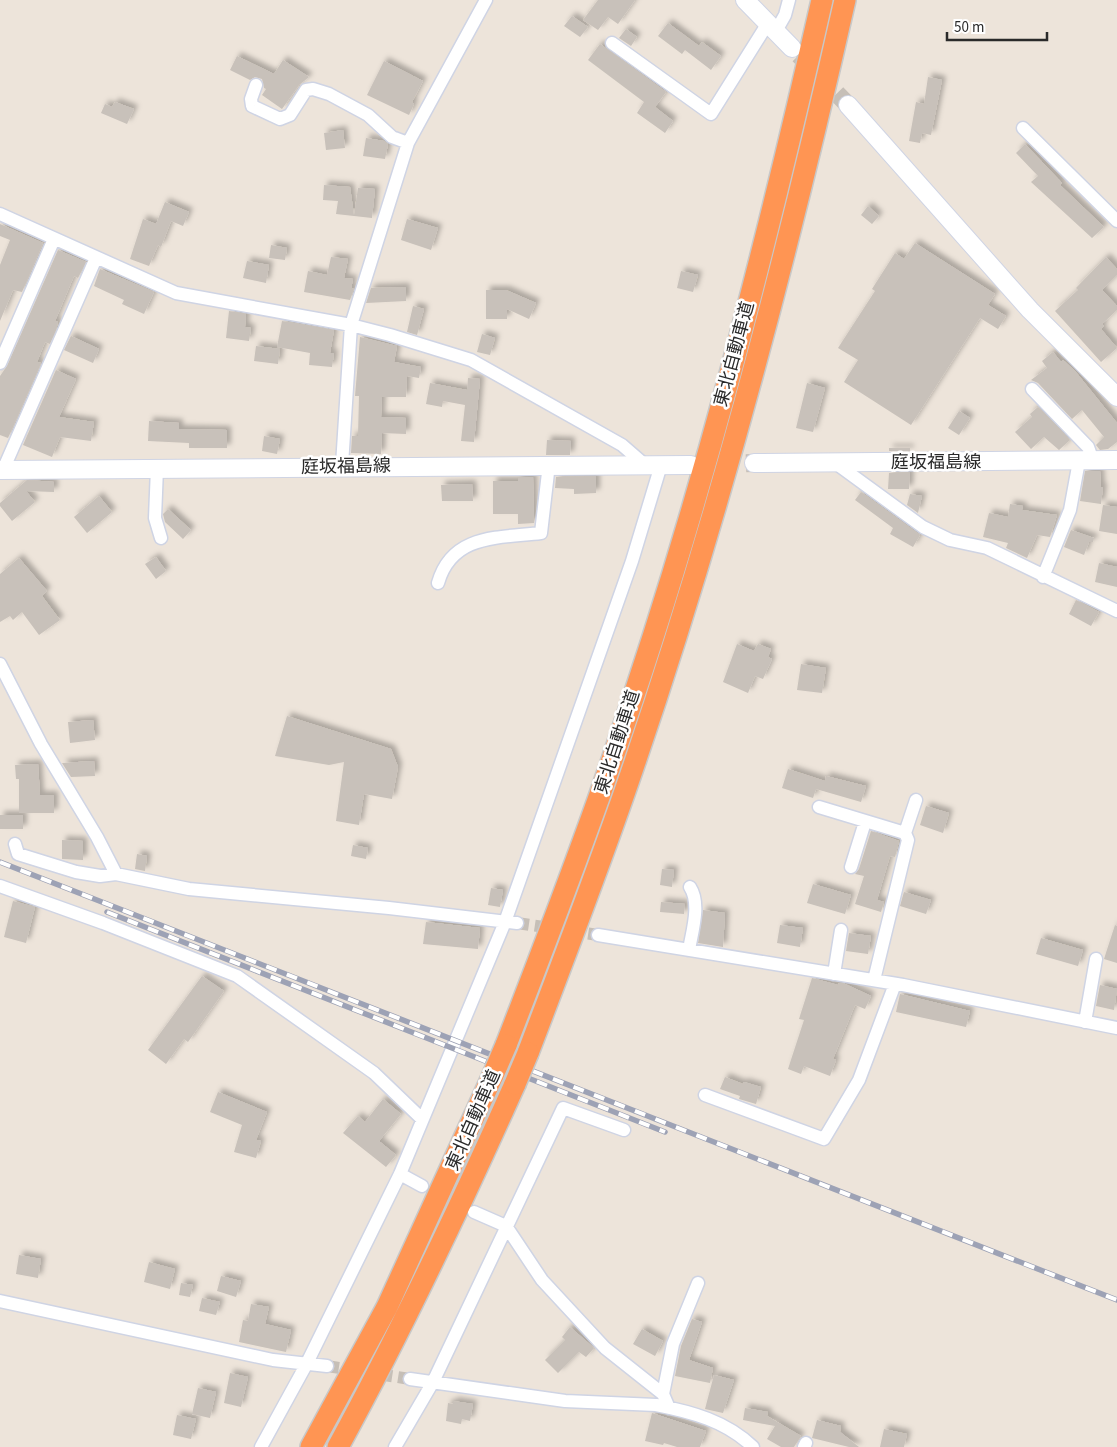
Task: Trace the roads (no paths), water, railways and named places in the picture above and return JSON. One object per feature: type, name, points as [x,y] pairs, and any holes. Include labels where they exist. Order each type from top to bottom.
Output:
[{"type":"highway","name":"東北自動車道","points":[[311,1447],[387,1307],[493,1075],[558,910],[614,754],[678,551],[743,323],[822,0]]},
{"type":"highway","name":"東北自動車道","points":[[338,1447],[404,1322],[457,1214],[515,1084],[581,915],[635,763],[724,480],[780,269],[845,0]]},
{"type":"main road","points":[[745,0],[792,48]]},
{"type":"main road","points":[[848,105],[1030,310],[1117,397]]},
{"type":"main road","name":"庭坂福島線","points":[[754,463],[1117,460]]},
{"type":"main road","name":"庭坂福島線","points":[[2,470],[691,464]]},
{"type":"street","points":[[342,466],[351,325],[408,144],[486,0]]},
{"type":"street","points":[[612,43],[711,114],[772,27],[785,15],[789,0]]},
{"type":"street","points":[[256,85],[251,99],[252,106],[280,119],[290,115],[306,90],[313,89],[329,94],[368,115],[392,137],[408,144]]},
{"type":"street","points":[[1023,128],[1117,221]]},
{"type":"street","points":[[0,214],[176,293],[351,325],[471,360],[622,445],[653,465],[632,561],[511,923],[422,1119],[400,1174],[306,1365],[261,1447]]},
{"type":"street","points":[[0,363],[54,239]]},
{"type":"street","points":[[2,470],[96,258]]},
{"type":"street","points":[[1032,389],[1088,448],[1086,461],[1070,510],[1043,577]]},
{"type":"street","points":[[834,462],[924,527],[950,540],[987,548],[1043,577],[1117,611]]},
{"type":"street","points":[[438,583],[447,561],[472,543],[541,533],[549,464]]},
{"type":"street","points":[[157,468],[155,518],[162,538]]},
{"type":"street","points":[[0,664],[41,744],[97,837],[116,874]]},
{"type":"street","points":[[874,980],[908,840],[905,833],[916,800]]},
{"type":"street","points":[[819,808],[905,833]]},
{"type":"street","points":[[851,867],[865,822]]},
{"type":"street","points":[[15,844],[18,854],[76,872],[100,876],[116,874],[189,889],[511,923]]},
{"type":"street","points":[[0,886],[103,923],[237,976],[374,1073],[422,1119]]},
{"type":"street","points":[[689,950],[695,905],[695,894],[690,887]]},
{"type":"street","points":[[834,974],[841,930]]},
{"type":"street","points":[[598,935],[874,980],[1117,1028]]},
{"type":"street","points":[[1085,1022],[1096,959]]},
{"type":"street","points":[[705,1095],[824,1139],[859,1080],[895,984]]},
{"type":"street","points":[[395,1447],[434,1382],[563,1108],[624,1130]]},
{"type":"street","points":[[400,1174],[422,1186]]},
{"type":"street","points":[[474,1212],[506,1226],[542,1280],[605,1348],[663,1394],[669,1408]]},
{"type":"street","points":[[663,1394],[673,1344],[698,1283]]},
{"type":"street","points":[[0,1302],[306,1365],[327,1366]]},
{"type":"street","points":[[410,1379],[565,1401],[669,1408],[717,1422],[753,1447]]},
{"type":"tunnel","points":[[799,55],[848,105]]},
{"type":"tunnel","points":[[692,465],[754,463]]},
{"type":"tunnel","points":[[517,923],[598,935]]},
{"type":"tunnel","points":[[327,1366],[410,1379]]},
{"type":"railway","points":[[0,862],[1117,1300]]},
{"type":"railway","points":[[107,912],[665,1132]]}]
